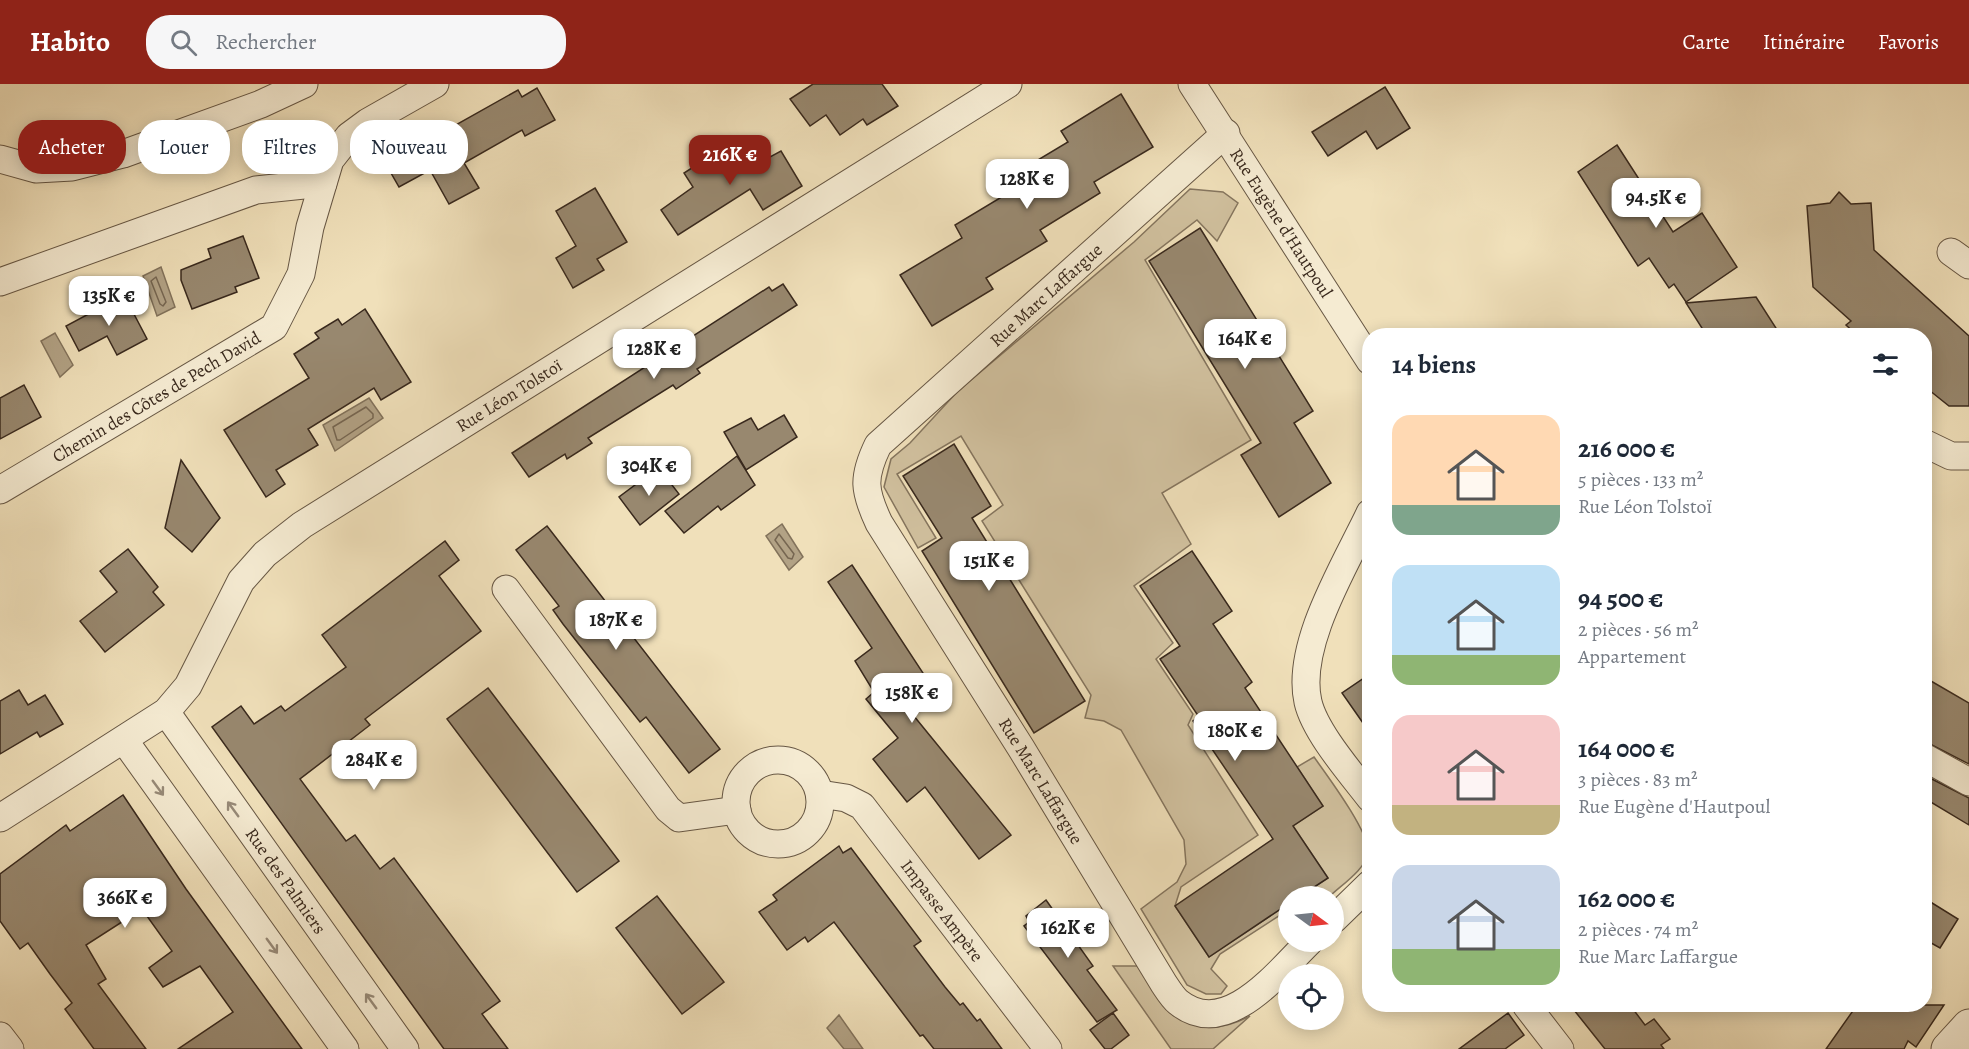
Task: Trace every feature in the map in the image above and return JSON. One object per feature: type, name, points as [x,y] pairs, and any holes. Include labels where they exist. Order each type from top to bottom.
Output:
[{"type":"street","points":[[0,159],[36,170],[72,167],[134,150],[261,104],[304,84]]},
{"type":"street","name":"Chemin des Côtes de Pech David","points":[[0,490],[274,327],[301,274],[310,227],[330,160],[349,136],[368,122],[435,84]]},
{"type":"street","name":"Rue Léon Tolstoï","points":[[0,818],[124,741],[166,712],[188,686],[241,581],[266,554],[302,525],[1008,84]]},
{"type":"street","name":"Rue Eugène d'Hautpoul","points":[[1192,84],[1226,133],[1362,348]]},
{"type":"street","name":"Rue Marc Laffargue","points":[[1226,133],[878,445],[867,467],[868,498],[879,524],[1021,748],[1164,984],[1179,1003],[1202,1014],[1225,1013],[1250,999],[1299,952]]},
{"type":"street","points":[[0,282],[256,190],[323,183]]},
{"type":"street","points":[[1932,447],[1951,456],[1969,456]]},
{"type":"street","points":[[1362,530],[1316,626],[1306,664],[1308,702],[1328,742],[1362,787]]},
{"type":"street","points":[[506,589],[668,809],[679,818],[737,810]]},
{"type":"street","name":"Rue des Palmiers","points":[[166,712],[405,1049]]},
{"type":"street","points":[[124,741],[345,1049]]},
{"type":"street","points":[[776,760],[788,761],[808,773],[820,794],[818,818],[803,837],[792,842],[768,844],[757,839],[747,832],[737,810],[736,798],[745,776],[754,768],[776,760]]},
{"type":"street","points":[[1932,761],[1969,782]]},
{"type":"street","name":"Impasse Ampère","points":[[820,794],[846,798],[862,806],[1048,1049]]},
{"type":"street","points":[[1344,909],[1362,892]]},
{"type":"street","points":[[1531,1012],[1560,1049]]},
{"type":"street","points":[[1948,1049],[1969,1026]]},
{"type":"street","points":[[0,1036],[10,1049]]},
{"type":"shaded area","points":[[1190,189],[1223,192],[1238,203],[1217,241],[1197,220],[1145,260],[1251,440],[1162,493],[1191,544],[1134,586],[1173,643],[1156,659],[1193,714],[1188,725],[1258,835],[1181,887],[1175,906],[1209,957],[1278,911],[1278,916],[1220,954],[1211,969],[1227,986],[1221,994],[1206,994],[1187,985],[1141,909],[1177,882],[1186,864],[1184,840],[1121,730],[1104,721],[1085,718],[1091,695],[982,521],[1003,505],[961,436],[897,474],[936,538],[918,548],[884,487],[891,459],[910,443],[958,391],[1134,242]]},
{"type":"shaded area","points":[[1314,757],[1362,830],[1362,866],[1341,886],[1316,886],[1328,878],[1293,826],[1323,806],[1297,767]]},
{"type":"shaded area","points":[[1113,966],[1138,966],[1172,1010],[1183,1020],[1196,1026],[1211,1028],[1229,1025],[1250,1016],[1213,1049],[1171,1049]]},
{"type":"water","points":[[161,267],[175,307],[157,316],[143,276]]},
{"type":"water","points":[[55,333],[73,365],[60,377],[41,341]]},
{"type":"water","points":[[369,398],[383,418],[335,451],[323,425]]},
{"type":"water","points":[[782,524],[803,557],[789,570],[766,536]]},
{"type":"water","points":[[839,1015],[863,1049],[844,1049],[827,1028]]},
{"type":"building","points":[[813,84],[882,84],[898,106],[867,125],[863,119],[840,135],[826,115],[810,126],[790,99]]},
{"type":"building","points":[[1385,87],[1410,128],[1377,149],[1366,131],[1328,156],[1312,132]]},
{"type":"building","points":[[537,88],[555,120],[525,136],[522,130],[468,161],[468,120],[465,120],[518,90],[522,97]]},
{"type":"building","points":[[1121,94],[1153,147],[1094,182],[1100,193],[1040,230],[1047,241],[986,278],[993,289],[932,326],[900,275],[962,238],[955,225],[1015,189],[1008,178],[1068,142],[1061,131]]},
{"type":"building","points":[[743,143],[755,165],[781,151],[802,186],[763,210],[750,189],[678,235],[661,210],[693,187],[684,173],[712,155],[714,159]]},
{"type":"building","points":[[1617,145],[1673,232],[1702,213],[1737,267],[1686,302],[1674,284],[1669,288],[1649,258],[1638,266],[1578,172]]},
{"type":"building","points":[[468,170],[479,188],[449,204],[432,174],[468,174]]},
{"type":"building","points":[[392,174],[423,174],[399,187]]},
{"type":"building","points":[[595,188],[627,242],[597,259],[604,270],[573,288],[556,258],[576,246],[556,211]]},
{"type":"building","points":[[1839,192],[1851,204],[1871,203],[1874,250],[1969,336],[1969,406],[1949,406],[1932,392],[1932,328],[1849,328],[1846,325],[1851,321],[1813,287],[1807,206],[1830,203]]},
{"type":"building","points":[[1200,228],[1313,411],[1294,423],[1331,483],[1279,517],[1241,455],[1261,443],[1149,261]]},
{"type":"building","points":[[243,236],[259,278],[235,287],[237,292],[192,309],[181,280],[181,270],[211,258],[208,249]]},
{"type":"building","points":[[783,284],[797,305],[697,369],[700,373],[676,389],[673,385],[588,438],[592,443],[567,459],[565,454],[529,477],[512,453],[769,287],[772,291]]},
{"type":"building","points":[[124,295],[147,339],[117,355],[107,336],[79,351],[66,326]]},
{"type":"building","points":[[1756,297],[1776,328],[1702,328],[1686,303]]},
{"type":"building","points":[[365,309],[411,382],[381,400],[374,388],[308,429],[318,445],[276,470],[285,484],[266,497],[224,430],[309,378],[294,354],[319,338],[315,333],[338,319],[342,325]]},
{"type":"building","points":[[24,385],[41,417],[0,439],[0,398]]},
{"type":"building","points":[[784,415],[797,437],[746,470],[724,432],[751,418],[758,430]]},
{"type":"building","points":[[954,444],[991,506],[972,518],[1085,701],[1034,733],[922,551],[942,538],[903,476]]},
{"type":"building","points":[[737,456],[755,485],[721,510],[718,506],[684,533],[665,511]]},
{"type":"building","points":[[181,460],[220,518],[192,552],[165,528]]},
{"type":"building","points":[[662,472],[679,494],[640,525],[619,497],[643,479],[646,484]]},
{"type":"building","points":[[547,526],[720,749],[689,773],[646,717],[640,722],[563,624],[553,610],[559,606],[516,550]]},
{"type":"building","points":[[445,541],[459,560],[439,576],[481,631],[365,719],[370,725],[300,779],[346,841],[355,835],[380,869],[394,858],[500,1001],[482,1014],[508,1049],[444,1049],[212,727],[241,706],[254,724],[281,706],[285,711],[346,667],[322,635]]},
{"type":"building","points":[[128,549],[158,587],[153,592],[164,605],[105,652],[80,621],[117,592],[100,571]]},
{"type":"building","points":[[1192,551],[1232,611],[1213,624],[1252,682],[1245,688],[1323,806],[1293,826],[1328,878],[1316,886],[1278,886],[1278,911],[1209,957],[1175,906],[1273,839],[1193,721],[1199,717],[1160,659],[1180,646],[1140,586]]},
{"type":"building","points":[[852,565],[923,673],[896,694],[1011,835],[979,859],[925,787],[907,802],[873,759],[898,738],[866,699],[874,692],[855,661],[872,648],[828,582]]},
{"type":"building","points":[[1362,679],[1362,722],[1342,693]]},
{"type":"building","points":[[1932,682],[1969,703],[1969,764],[1932,745]]},
{"type":"building","points":[[488,688],[619,861],[577,892],[447,719]]},
{"type":"building","points":[[19,690],[28,705],[45,695],[63,724],[40,737],[37,732],[0,754],[0,701]]},
{"type":"building","points":[[1932,779],[1969,798],[1969,825],[1932,803]]},
{"type":"building","points":[[123,795],[186,889],[302,1049],[178,1049],[233,1012],[200,966],[163,987],[149,968],[172,951],[142,909],[86,945],[106,979],[98,984],[146,1049],[94,1049],[65,1009],[72,1003],[28,943],[20,949],[0,921],[0,874],[66,825],[70,831]]},
{"type":"building","points":[[839,846],[843,853],[851,848],[921,941],[914,946],[960,1005],[963,1003],[977,1021],[980,1019],[1002,1049],[934,1049],[923,1035],[920,1036],[834,922],[808,942],[805,937],[787,950],[759,912],[777,900],[773,895]]},
{"type":"building","points":[[657,896],[724,982],[682,1014],[616,928]]},
{"type":"building","points":[[1046,900],[1093,966],[1087,970],[1117,1010],[1097,1022],[1024,926],[1029,922],[1026,916]]},
{"type":"building","points":[[1932,903],[1958,919],[1940,948],[1932,944]]},
{"type":"building","points":[[1932,1005],[1944,1005],[1916,1047],[1908,1041],[1904,1049],[1826,1049],[1852,1012],[1932,1012]]},
{"type":"building","points":[[1576,1012],[1635,1012],[1645,1025],[1654,1019],[1670,1039],[1661,1045],[1664,1049],[1605,1049]]},
{"type":"building","points":[[1113,1013],[1129,1035],[1111,1049],[1105,1049],[1090,1030]]},
{"type":"building","points":[[1508,1013],[1524,1035],[1505,1049],[1459,1049]]}]
